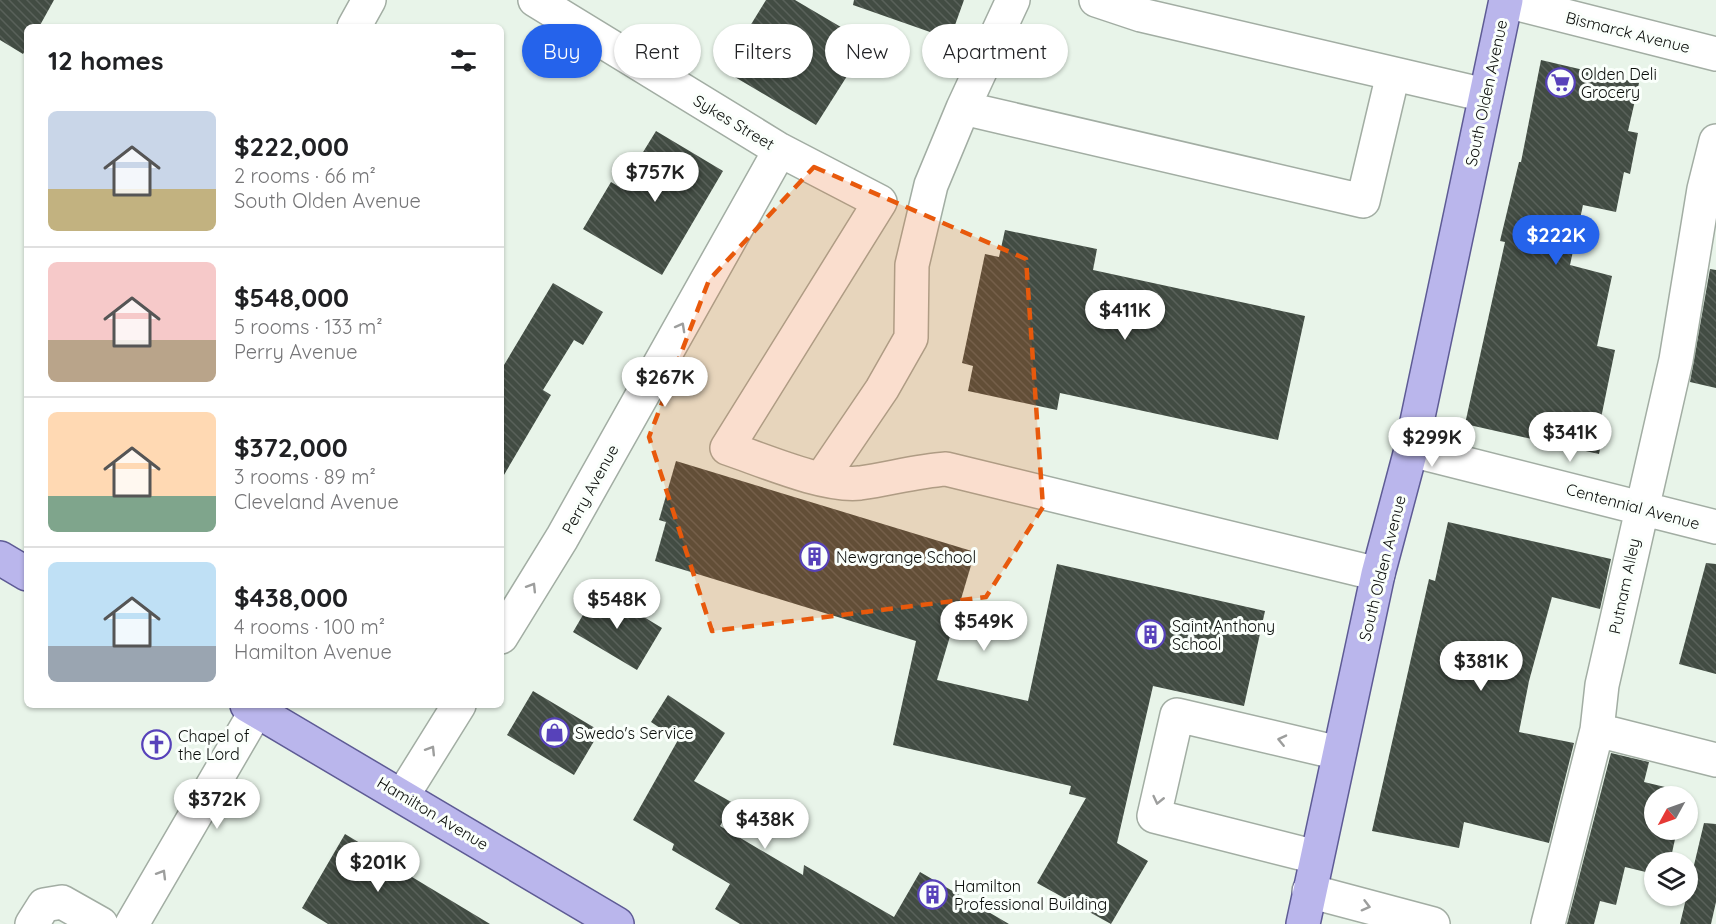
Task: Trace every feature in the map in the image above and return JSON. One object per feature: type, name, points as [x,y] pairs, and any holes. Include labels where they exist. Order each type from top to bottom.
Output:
[{"type":"main road","name":"South Olden Avenue","points":[[1303,924],[1378,574],[1411,450],[1506,1]]},
{"type":"main road","points":[[0,558],[24,572]]},
{"type":"main road","name":"Hamilton Avenue","points":[[251,708],[403,795],[617,924]]},
{"type":"street","points":[[356,24],[369,0]]},
{"type":"street","name":"Sykes Street","points":[[534,0],[780,150],[880,202]]},
{"type":"street","points":[[820,479],[882,389],[911,338],[912,265],[931,185],[963,108],[1013,0]]},
{"type":"street","points":[[1096,0],[1141,15],[1485,95]]},
{"type":"street","name":"Bismarck Avenue","points":[[1506,1],[1716,54]]},
{"type":"street","points":[[963,108],[1363,201],[1393,74]]},
{"type":"street","name":"Putnam Alley","points":[[1548,924],[1597,730],[1602,685],[1676,360],[1702,290],[1704,189],[1716,141]]},
{"type":"street","name":"Perry Avenue","points":[[504,632],[562,538],[780,150]]},
{"type":"street","points":[[931,185],[880,202],[727,448],[833,483],[859,483],[918,471],[946,469],[1378,574]]},
{"type":"street","name":"Centennial Avenue","points":[[1411,450],[1716,527]]},
{"type":"street","points":[[132,924],[251,708]]},
{"type":"street","points":[[403,795],[457,708]]},
{"type":"street","points":[[1316,857],[1154,816],[1177,716],[1339,753]]},
{"type":"street","points":[[1597,730],[1716,760]]},
{"type":"street","points":[[1309,891],[1433,924]]},
{"type":"street","points":[[32,924],[44,905],[62,902],[101,924]]},
{"type":"highlighted area","points":[[814,167],[1026,259],[1043,507],[986,597],[712,631],[649,437],[709,280]]},
{"type":"building","points":[[0,0],[54,0],[41,24],[24,24],[23,54],[0,40]]},
{"type":"building","points":[[766,0],[795,0],[836,24],[825,24],[825,78],[846,78],[816,125],[737,78],[813,78],[813,24],[751,24]]},
{"type":"building","points":[[854,0],[964,0],[955,24],[922,24],[922,29],[853,5]]},
{"type":"building","points":[[1541,60],[1639,83],[1628,131],[1638,133],[1630,174],[1624,172],[1616,212],[1583,205],[1570,265],[1612,276],[1597,346],[1615,350],[1600,423],[1605,424],[1599,454],[1465,424],[1505,242],[1500,241],[1519,162],[1521,162]]},
{"type":"building","points":[[656,131],[723,171],[662,275],[583,229],[611,182],[621,188]]},
{"type":"building","points":[[1005,230],[1097,249],[1093,270],[1305,316],[1278,440],[1060,393],[1057,410],[968,391],[973,366],[962,363],[985,254],[999,257]]},
{"type":"building","points":[[1710,269],[1716,270],[1716,388],[1690,382]]},
{"type":"building","points":[[553,283],[603,312],[583,345],[574,340],[543,390],[551,395],[504,475],[504,365]]},
{"type":"building","points":[[676,461],[975,552],[937,680],[1028,701],[1057,564],[1265,611],[1244,706],[1153,686],[1117,843],[1148,861],[1111,924],[1037,883],[1086,798],[1069,794],[1071,786],[893,745],[916,641],[655,561],[666,522],[659,520]]},
{"type":"building","points":[[1448,522],[1611,559],[1600,609],[1552,597],[1529,681],[1519,732],[1574,743],[1549,843],[1464,822],[1459,848],[1372,831],[1429,579],[1435,581]]},
{"type":"building","points":[[1706,563],[1716,564],[1716,674],[1679,664]]},
{"type":"building","points":[[598,589],[662,628],[637,670],[573,632]]},
{"type":"building","name":"Swedo's Service","points":[[533,691],[600,731],[574,775],[507,735]]},
{"type":"building","points":[[668,695],[725,733],[694,781],[733,803],[720,826],[803,875],[804,865],[894,917],[920,872],[1009,924],[740,924],[715,909],[730,884],[672,850],[674,844],[633,820],[678,740],[651,722]]},
{"type":"building","points":[[1611,753],[1649,762],[1644,782],[1661,786],[1644,786],[1644,840],[1675,840],[1672,852],[1644,852],[1644,872],[1625,867],[1616,905],[1600,901],[1594,924],[1567,924]]},
{"type":"building","points":[[1704,823],[1716,824],[1716,902],[1711,924],[1680,924],[1684,906],[1698,906],[1697,852]]},
{"type":"building","points":[[345,834],[490,924],[328,924],[302,908]]},
{"type":"place","name":"Olden Deli Grocery","points":[[1560,83]]},
{"type":"place","name":"Newgrange School","points":[[815,557]]},
{"type":"place","name":"Saint Anthony School","points":[[1151,635]]},
{"type":"place","name":"Swedo's Service","points":[[554,733]]},
{"type":"place","name":"Chapel of the Lord","points":[[157,745]]},
{"type":"place","name":"Hamilton Professional Building","points":[[933,895]]}]
